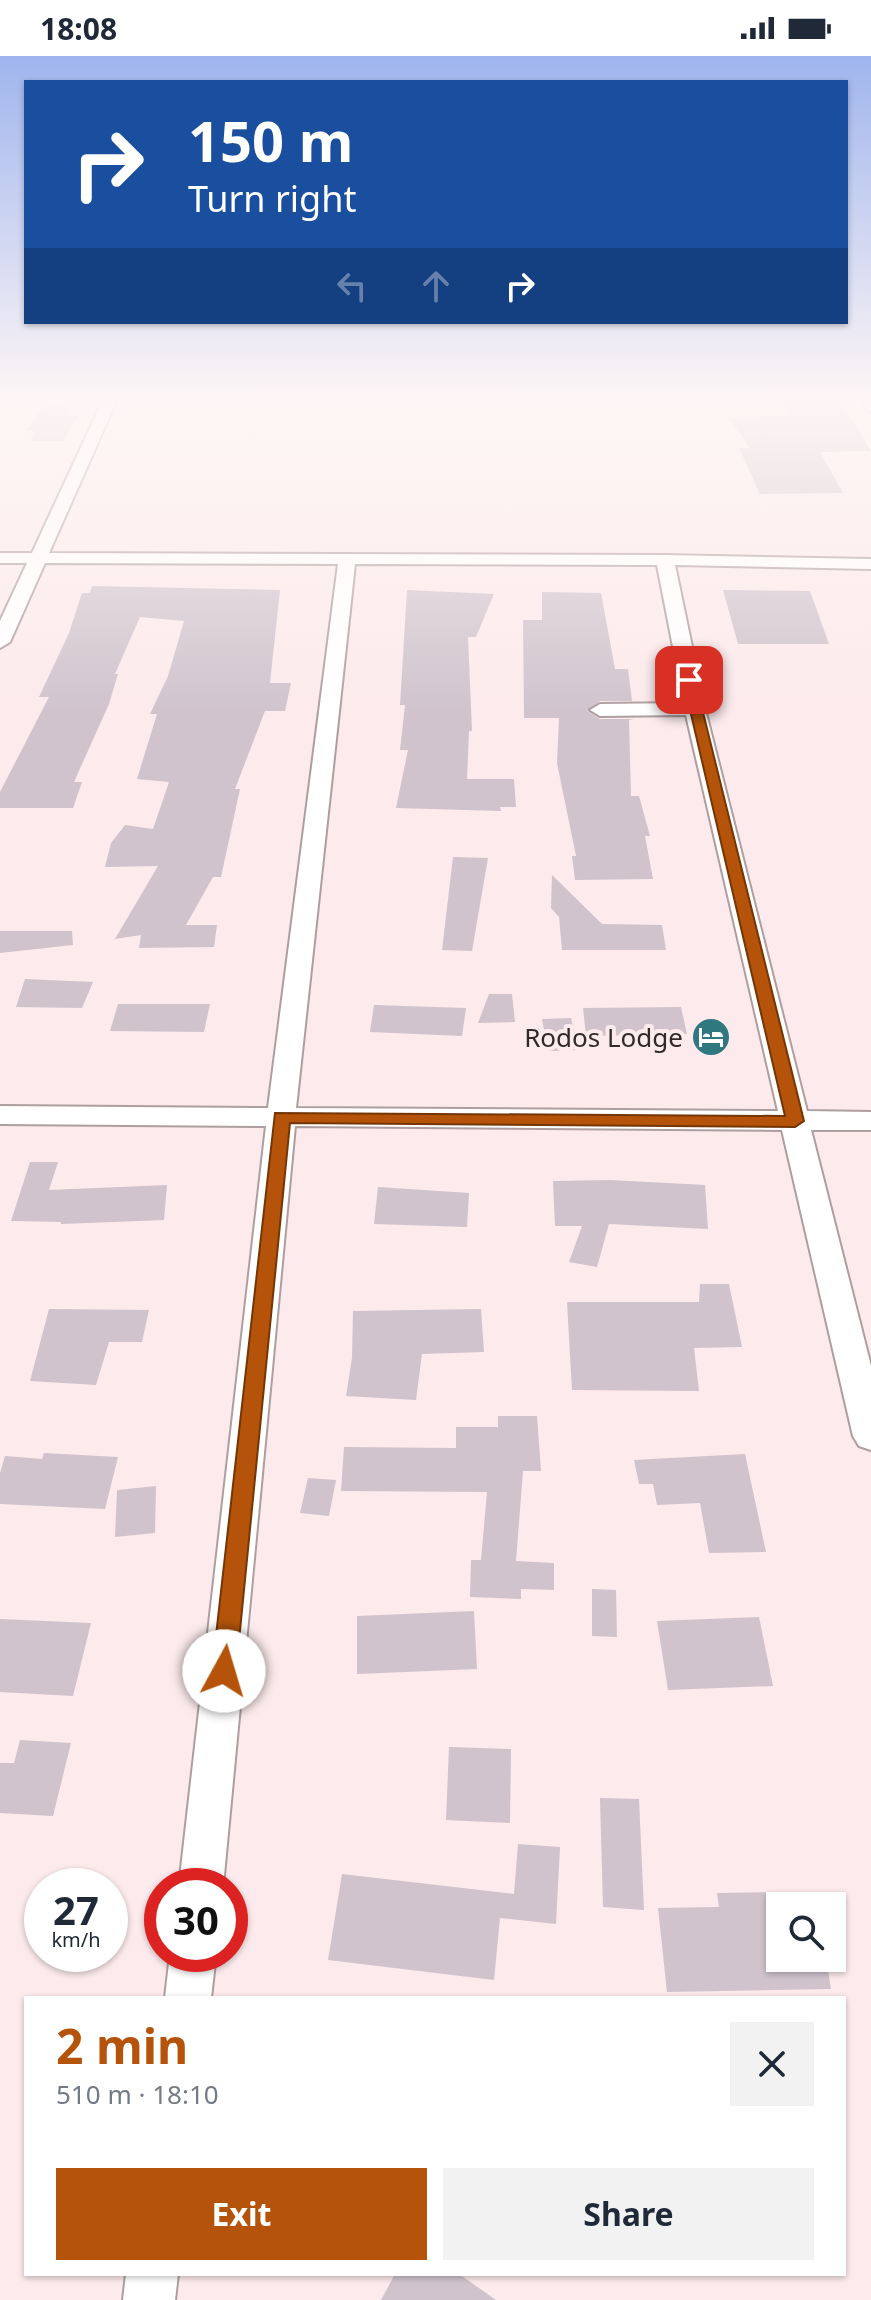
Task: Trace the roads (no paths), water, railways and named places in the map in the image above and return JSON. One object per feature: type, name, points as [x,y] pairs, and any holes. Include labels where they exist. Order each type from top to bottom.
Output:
[{"type":"street","points":[[0,642],[63,507]]},
{"type":"street","points":[[0,558],[665,560],[871,564]]},
{"type":"street","points":[[203,1868],[281,1117],[347,559]]},
{"type":"street","points":[[665,560],[695,709],[871,1436]]},
{"type":"street","points":[[600,710],[695,709]]},
{"type":"street","points":[[0,1115],[871,1121]]},
{"type":"street","points":[[188,1996],[191,1972]]},
{"type":"street","points":[[149,2300],[152,2276]]},
{"type":"place","name":"Rodos Lodge","points":[[711,1037]]}]
